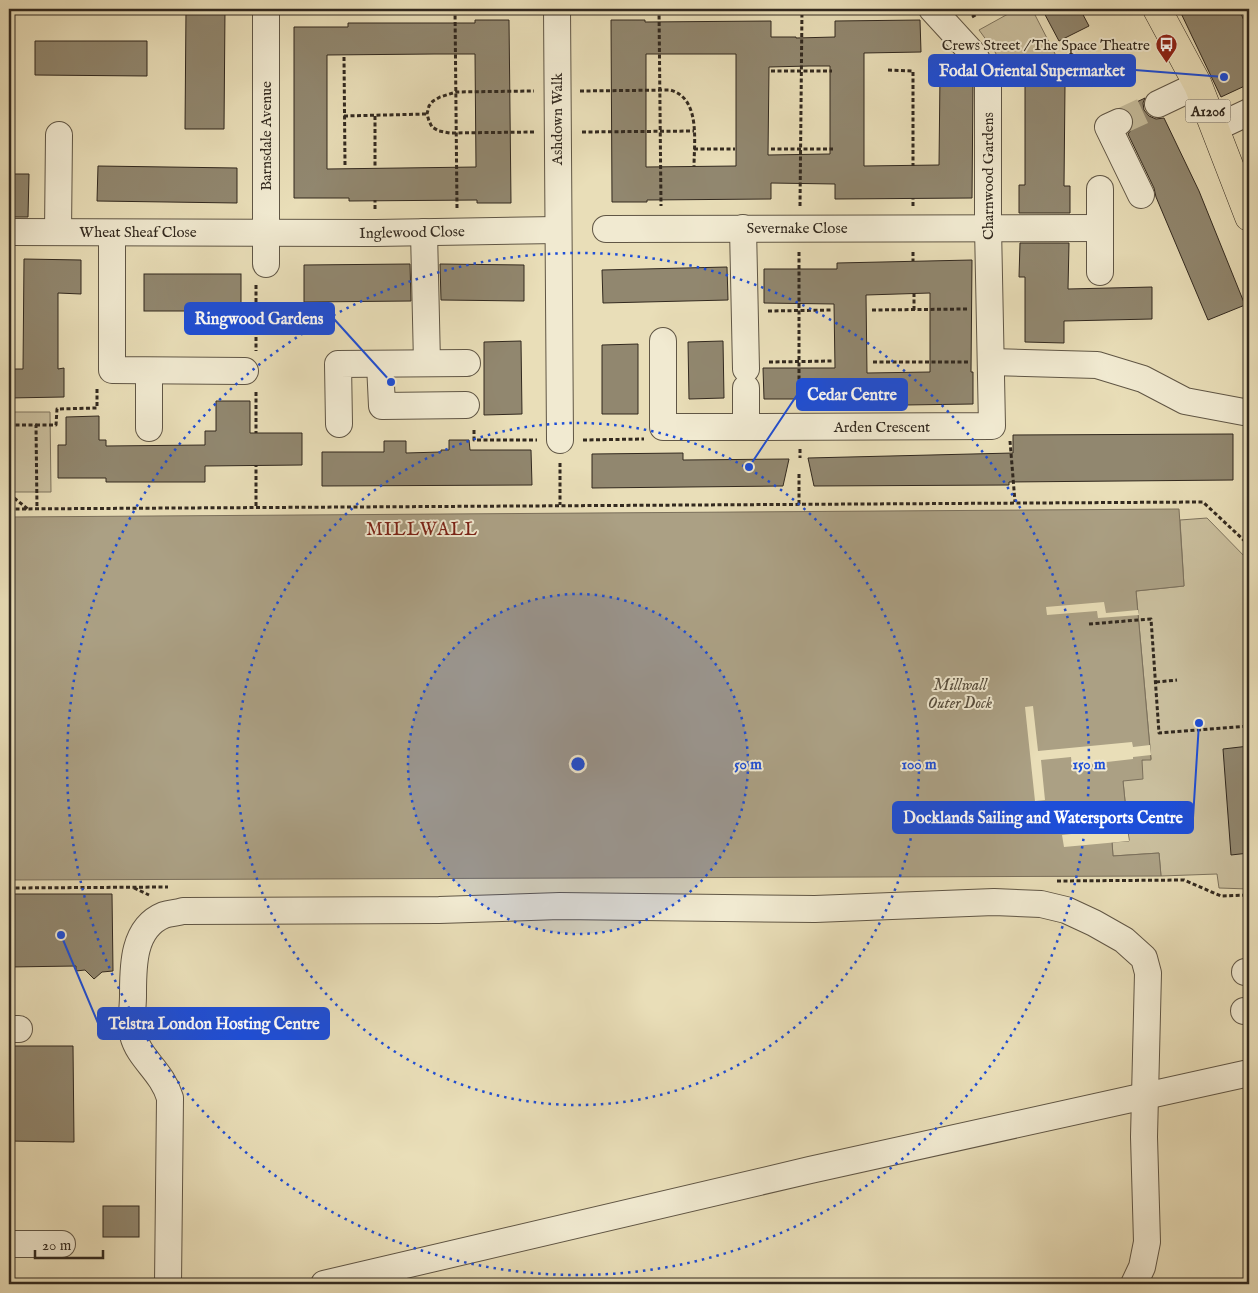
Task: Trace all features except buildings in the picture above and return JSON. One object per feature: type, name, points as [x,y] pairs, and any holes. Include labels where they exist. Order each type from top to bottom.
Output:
[{"type":"main road","name":"A1206","points":[[1157,9],[1198,86],[1249,217]]},
{"type":"street","name":"Barnsdale Avenue","points":[[266,9],[266,264]]},
{"type":"street","name":"Ashdown Walk","points":[[557,9],[557,230],[560,440]]},
{"type":"street","name":"Charnwood Gardens","points":[[932,9],[975,56],[988,82],[988,228],[991,362]]},
{"type":"street","points":[[1158,104],[1198,86]]},
{"type":"street","points":[[1215,128],[1249,112]]},
{"type":"street","points":[[1119,122],[1108,127],[1140,195]]},
{"type":"street","points":[[58,232],[59,135]]},
{"type":"street","points":[[1100,189],[1100,272]]},
{"type":"street","points":[[743,228],[746,427]]},
{"type":"street","name":"Severnake Close","points":[[606,229],[1100,228]]},
{"type":"street","name":"Inglewood Close","points":[[266,232],[557,230]]},
{"type":"street","name":"Wheat Sheaf Close","points":[[9,232],[266,232]]},
{"type":"street","points":[[424,232],[427,363]]},
{"type":"street","points":[[112,233],[112,370],[252,370]]},
{"type":"street","points":[[662,341],[663,427]]},
{"type":"street","points":[[992,426],[991,362],[1097,365],[1143,379],[1185,402],[1249,413]]},
{"type":"street","points":[[339,424],[338,364],[467,363]]},
{"type":"street","points":[[380,364],[382,406],[466,405]]},
{"type":"street","points":[[149,370],[149,428]]},
{"type":"street","name":"Arden Crescent","points":[[663,427],[992,426]]},
{"type":"street","points":[[168,1284],[170,1098],[166,1086],[159,1075],[140,1053],[133,1034],[133,970],[139,940],[150,924],[164,915],[183,911],[439,910],[560,906],[815,909],[994,902],[1041,904],[1066,910],[1124,940],[1144,958],[1148,973],[1144,1137],[1147,1242],[1142,1267],[1134,1284]]},
{"type":"street","points":[[324,1284],[810,1170],[1249,1073]]},
{"type":"street","points":[[9,1244],[62,1244]]},
{"type":"path","points":[[455,9],[457,232]]},
{"type":"path","points":[[659,9],[661,229]]},
{"type":"path","points":[[344,57],[345,165]]},
{"type":"path","points":[[888,70],[913,71],[913,166]]},
{"type":"path","points":[[771,71],[832,71]]},
{"type":"path","points":[[694,131],[456,133],[439,131],[432,127],[429,121],[428,106],[433,101],[449,93],[456,92],[660,90],[676,92],[683,96],[691,112],[694,131],[694,167]]},
{"type":"path","points":[[344,116],[428,114]]},
{"type":"path","points":[[375,116],[375,168]]},
{"type":"path","points":[[694,149],[735,149]]},
{"type":"path","points":[[771,149],[833,149]]},
{"type":"path","points":[[256,433],[252,370],[256,268],[266,264]]},
{"type":"path","points":[[914,293],[914,310]]},
{"type":"path","points":[[872,310],[990,309]]},
{"type":"path","points":[[745,311],[833,310]]},
{"type":"path","points":[[746,373],[832,361]]},
{"type":"path","points":[[873,362],[991,362]]},
{"type":"path","points":[[9,425],[56,425],[57,409],[97,408],[97,370],[112,370]]},
{"type":"path","points":[[36,425],[37,509]]},
{"type":"path","points":[[992,426],[1009,426],[1015,502]]},
{"type":"path","points":[[474,430],[474,440],[663,439],[663,427]]},
{"type":"path","points":[[560,440],[560,505]]},
{"type":"path","points":[[256,465],[256,506]]},
{"type":"path","points":[[799,473],[799,504]]},
{"type":"path","points":[[9,494],[28,509]]},
{"type":"path","points":[[9,509],[256,506],[1202,502],[1249,545]]},
{"type":"path","points":[[1089,624],[1151,619],[1159,733],[1249,726]]},
{"type":"path","points":[[1156,682],[1177,680]]},
{"type":"path","points":[[9,888],[134,888],[155,886]]},
{"type":"path","points":[[134,888],[151,896]]},
{"type":"shaded area","points":[[1017,9],[1031,9],[1034,13],[1068,79],[1026,78],[1017,71],[1007,74],[995,52],[979,30]]},
{"type":"shaded area","points":[[9,412],[50,412],[51,492],[9,492]]},
{"type":"shaded area","points":[[1207,518],[1249,561],[1249,889],[1219,888],[1217,874],[1161,876],[1159,853],[1113,856],[1112,842],[1129,840],[1123,781],[1142,760],[1151,759],[1136,591],[1184,586],[1180,520]]},
{"type":"water","name":"Millwall Outer Dock","points":[[1179,509],[1184,586],[1136,591],[1151,760],[1142,760],[1143,779],[1123,781],[1129,841],[1112,842],[1113,856],[1159,853],[1161,876],[9,880],[9,517]]},
{"type":"pier","points":[[1104,602],[1106,613],[1138,610],[1139,615],[1098,618],[1097,611],[1047,615],[1046,607]]},
{"type":"pier","points":[[1033,706],[1038,751],[1132,742],[1133,747],[1150,745],[1151,755],[1072,766],[1071,757],[1041,760],[1045,800],[1035,801],[1025,707]]},
{"type":"pier","points":[[1127,828],[1129,841],[1064,847],[1062,835]]},
{"type":"tunnel","points":[[1119,122],[1158,104]]},
{"type":"place","name":"Crews Street / The Space Theatre","points":[[1166,64]]},
{"type":"place","name":"Fodal Oriental Supermarket","points":[[1224,77]]},
{"type":"place","name":"Ringwood Gardens","points":[[391,382]]},
{"type":"place","name":"Cedar Centre","points":[[749,467]]},
{"type":"place","name":"Docklands Sailing and Watersports Centre","points":[[1199,723]]},
{"type":"place","name":"Telstra London Hosting Centre","points":[[61,935]]},
{"type":"district","name":"MILLWALL","points":[[422,529]]}]
